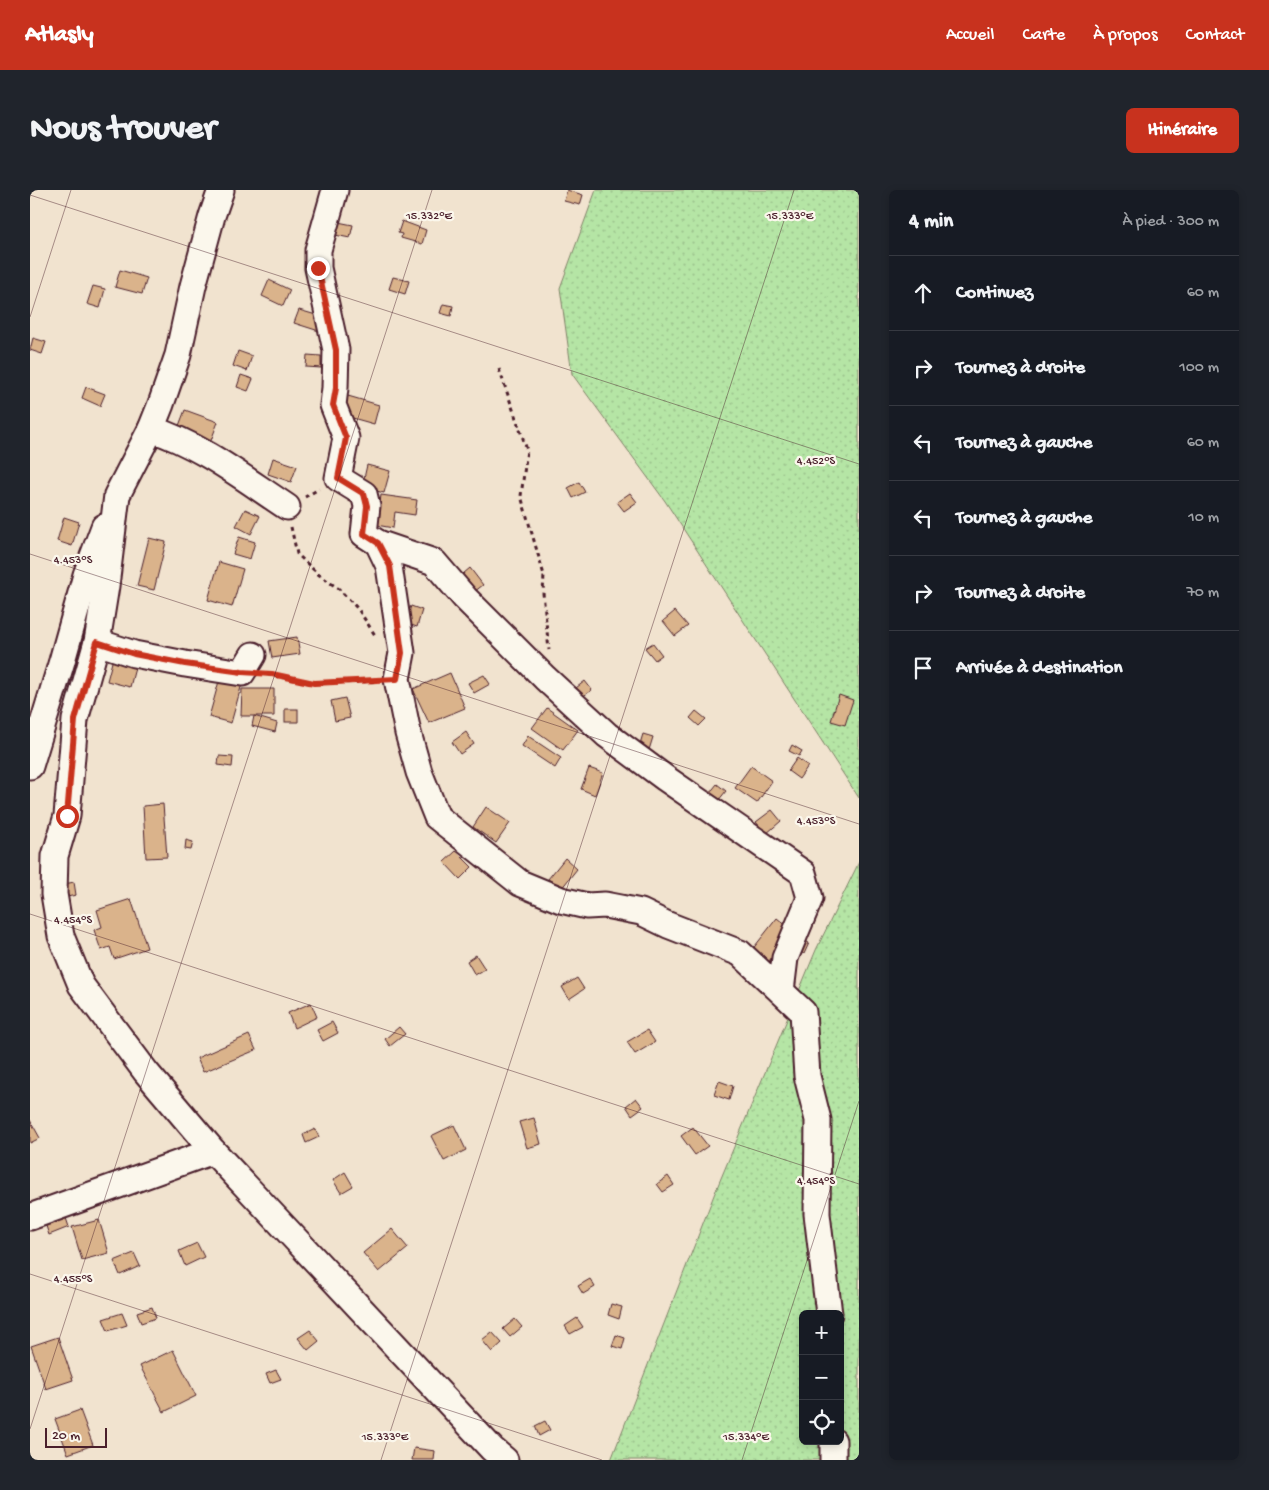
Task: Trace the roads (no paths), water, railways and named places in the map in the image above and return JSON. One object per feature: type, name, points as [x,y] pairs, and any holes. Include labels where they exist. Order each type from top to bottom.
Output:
[{"type":"street","points":[[30,766],[86,575],[117,495],[151,429],[178,355],[195,278],[221,190]]},
{"type":"street","points":[[335,190],[318,250],[318,268],[336,350],[336,388],[333,405],[346,438],[338,478],[364,494],[367,506],[364,534],[378,543],[434,562],[465,598],[545,678],[607,735],[665,778],[803,873],[810,898],[785,958],[781,991]]},
{"type":"street","points":[[151,429],[171,435],[198,448],[287,507]]},
{"type":"street","points":[[117,495],[97,642],[75,720],[67,816],[56,856],[54,894],[61,936],[81,985],[146,1072],[213,1151],[505,1460]]},
{"type":"street","points":[[378,543],[390,566],[395,596],[402,653],[397,679],[408,733],[419,772],[438,817],[520,883],[561,900],[587,906],[605,905],[641,912],[668,926],[740,952],[803,1012],[807,1076],[818,1120],[817,1214],[829,1310]]},
{"type":"street","points":[[97,642],[134,654],[185,664],[248,664]]},
{"type":"street","points":[[30,1216],[213,1151]]},
{"type":"street","points":[[833,1445],[833,1460]]}]
